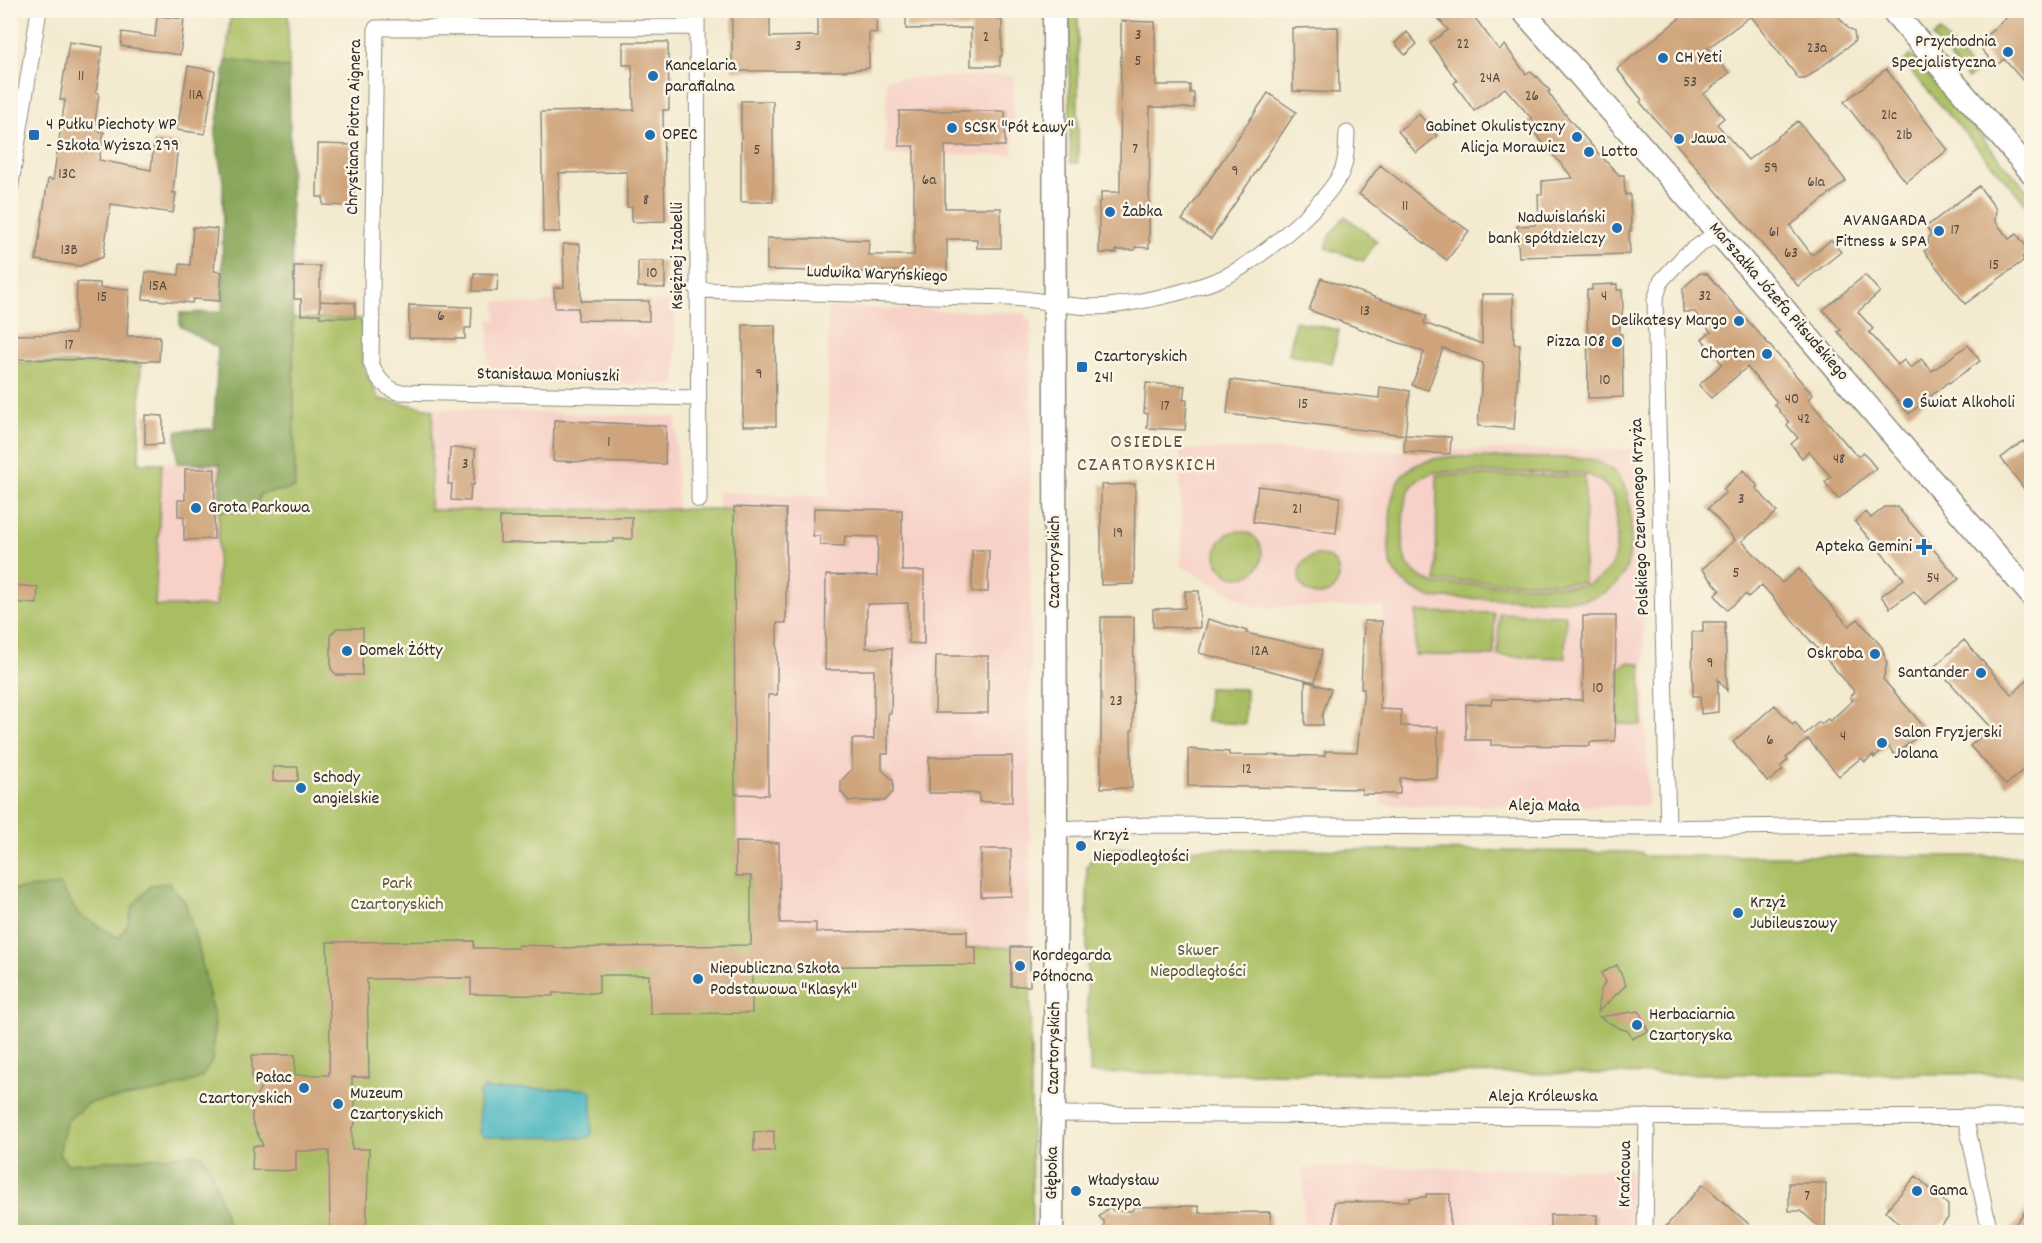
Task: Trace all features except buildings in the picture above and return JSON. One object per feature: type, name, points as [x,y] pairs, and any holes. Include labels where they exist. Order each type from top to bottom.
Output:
[{"type":"main road","name":"Czartoryskich","points":[[1054,10],[1056,829],[1054,1114]]},
{"type":"main road","points":[[1892,10],[2031,173]]},
{"type":"main road","name":"Marszałka Józefa Piłsudskiego","points":[[1527,14],[2031,596]]},
{"type":"main road","name":"Głęboka","points":[[1052,1233],[1054,1114]]},
{"type":"street","points":[[10,190],[39,10]]},
{"type":"street","name":"Księżnej Izabelli","points":[[697,10],[699,501]]},
{"type":"street","name":"Chrystiana Piotra Aignera","points":[[397,392],[385,386],[376,376],[371,363],[376,28],[697,27]]},
{"type":"street","name":"Ludwika Waryńskiego","points":[[697,290],[1026,299],[1107,306],[1170,294],[1216,281],[1274,243],[1323,198],[1340,177],[1346,162],[1347,133]]},
{"type":"street","name":"Polskiego Czerwonego Krzyża","points":[[1668,828],[1655,300],[1660,281],[1684,256],[1718,232]]},
{"type":"street","name":"Stanisława Moniuszki","points":[[397,392],[698,398]]},
{"type":"street","name":"Aleja Mała","points":[[1056,829],[1152,825],[1668,828],[2031,825]]},
{"type":"street","name":"Aleja Królewska","points":[[1054,1114],[1763,1118],[2031,1117]]},
{"type":"street","points":[[1965,1116],[1990,1233]]},
{"type":"street","name":"Krańcowa","points":[[1645,1233],[1647,1117]]},
{"type":"shaded area","points":[[1014,75],[1013,155],[885,155],[887,79]]},
{"type":"shaded area","points":[[545,301],[675,302],[676,385],[488,382],[489,320],[496,320],[496,302],[545,304]]},
{"type":"shaded area","points":[[828,307],[1023,313],[1031,323],[1030,947],[752,949],[751,876],[736,876],[734,510],[718,509],[718,492],[829,497]]},
{"type":"shaded area","points":[[433,409],[676,417],[677,509],[430,510]]},
{"type":"shaded area","points":[[1180,449],[1404,451],[1404,454],[1450,454],[1450,450],[1639,449],[1648,806],[1380,805],[1383,607],[1254,607],[1181,566]]},
{"type":"shaded area","points":[[162,463],[220,464],[216,606],[155,607]]},
{"type":"shaded area","points":[[1303,1167],[1630,1169],[1629,1232],[1304,1232]]},
{"type":"green space","points":[[231,11],[288,11],[289,68],[226,60]]},
{"type":"green space","points":[[1078,13],[1078,163],[1070,163],[1069,14]]},
{"type":"green space","points":[[1940,31],[1975,73],[1968,79],[1933,37]]},
{"type":"green space","points":[[1911,55],[2031,195],[2031,201],[2027,205],[1903,62]]},
{"type":"green space","points":[[226,60],[289,68],[295,488],[260,494],[255,511],[219,511],[220,464],[177,463],[176,431],[214,429],[218,348],[180,326],[180,313],[222,312],[223,181],[215,135]]},
{"type":"green space","points":[[1345,216],[1377,241],[1363,261],[1326,248],[1331,234]]},
{"type":"green space","name":"Park Czartoryskich","points":[[293,318],[362,319],[364,369],[379,399],[433,409],[430,510],[734,509],[736,876],[751,876],[752,949],[1030,947],[1032,1232],[11,1232],[10,389],[15,362],[141,364],[139,463],[162,463],[155,606],[216,606],[219,511],[255,511],[260,494],[295,488]]},
{"type":"green space","points":[[1295,321],[1339,330],[1332,363],[1289,355]]},
{"type":"green space","points":[[1446,457],[1586,458],[1599,462],[1617,475],[1627,493],[1631,515],[1631,542],[1630,554],[1623,574],[1609,590],[1584,600],[1431,598],[1415,590],[1397,576],[1390,561],[1390,514],[1395,489],[1400,479],[1407,471],[1430,460]],"holes":[[[1436,472],[1582,473],[1601,481],[1607,487],[1612,494],[1617,519],[1614,559],[1606,573],[1591,583],[1580,586],[1435,584],[1418,575],[1406,561],[1403,553],[1403,518],[1406,500],[1412,486],[1426,475]]]},
{"type":"green space","points":[[1437,475],[1585,476],[1584,583],[1436,581]]},
{"type":"green space","points":[[1239,531],[1255,538],[1262,554],[1255,570],[1239,577],[1223,570],[1216,554],[1223,538]]},
{"type":"green space","points":[[1319,555],[1333,561],[1339,575],[1333,589],[1319,595],[1305,589],[1299,575],[1305,561]]},
{"type":"green space","points":[[1416,612],[1494,613],[1494,656],[1415,655]]},
{"type":"green space","points":[[1499,613],[1566,615],[1565,658],[1498,656]]},
{"type":"green space","points":[[1629,662],[1641,664],[1642,725],[1618,724],[1618,668]]},
{"type":"green space","points":[[1208,688],[1246,689],[1245,724],[1206,722]]},
{"type":"green space","name":"Skwer Niepodległości","points":[[1110,848],[1641,852],[1644,856],[2031,856],[2031,1074],[1090,1073],[1090,1052],[1087,1051],[1087,866],[1094,856]]},
{"type":"green space","points":[[169,883],[185,902],[199,949],[215,1022],[212,1061],[201,1078],[167,1090],[88,1103],[66,1122],[59,1154],[67,1164],[201,1154],[211,1169],[230,1232],[11,1232],[11,890],[60,885],[79,915],[119,938],[128,924],[132,907],[151,885]]},
{"type":"water","points":[[484,1089],[588,1089],[592,1094],[592,1133],[588,1138],[484,1137],[479,1133],[479,1093]]},
{"type":"place","name":"Przychodnia Specjalistyczna","points":[[2008,52]]},
{"type":"place","name":"CH Yeti","points":[[1663,58]]},
{"type":"place","name":"Kancelaria parafialna","points":[[653,76]]},
{"type":"place","name":"SCSK \"Pół Ławy\"","points":[[952,128]]},
{"type":"place","name":"4 Pułku Piechoty WP - Szkoła Wyższa 299","points":[[34,135]]},
{"type":"place","name":"OPEC","points":[[650,135]]},
{"type":"place","name":"Gabinet Okulistyczny Alicja Morawicz","points":[[1577,137]]},
{"type":"place","name":"Jawa","points":[[1679,139]]},
{"type":"place","name":"Lotto","points":[[1589,152]]},
{"type":"place","name":"Żabka","points":[[1110,212]]},
{"type":"place","name":"Nadwislański bank spółdzielczy","points":[[1617,228]]},
{"type":"place","name":"AVANGARDA Fitness & SPA","points":[[1939,231]]},
{"type":"place","name":"Delikatesy Margo","points":[[1739,321]]},
{"type":"place","name":"Pizza 108","points":[[1617,342]]},
{"type":"place","name":"Chorten","points":[[1767,354]]},
{"type":"place","name":"Czartoryskich 241","points":[[1082,367]]},
{"type":"place","name":"Świat Alkoholi","points":[[1908,403]]},
{"type":"place","name":"Grota Parkowa","points":[[196,508]]},
{"type":"place","name":"Apteka Gemini","points":[[1924,547]]},
{"type":"place","name":"Domek Żółty","points":[[347,651]]},
{"type":"place","name":"Oskroba","points":[[1875,654]]},
{"type":"place","name":"Santander","points":[[1981,673]]},
{"type":"place","name":"Salon Fryzjerski Jolana","points":[[1882,743]]},
{"type":"place","name":"Schody angielskie","points":[[301,788]]},
{"type":"place","name":"Krzyż Niepodległości","points":[[1081,846]]},
{"type":"place","name":"Krzyż Jubileuszowy","points":[[1738,913]]},
{"type":"place","name":"Kordegarda Północna","points":[[1020,966]]},
{"type":"place","name":"Niepubliczna Szkoła Podstawowa \"Klasyk\"","points":[[698,979]]},
{"type":"place","name":"Herbaciarnia Czartoryska","points":[[1637,1025]]},
{"type":"place","name":"Pałac Czartoryskich","points":[[304,1088]]},
{"type":"place","name":"Muzeum Czartoryskich","points":[[338,1104]]},
{"type":"place","name":"Władysław Szczypa","points":[[1076,1191]]},
{"type":"place","name":"Gama","points":[[1917,1191]]},
{"type":"district","name":"OSIEDLE CZARTORYSKICH","points":[[1147,454]]}]
